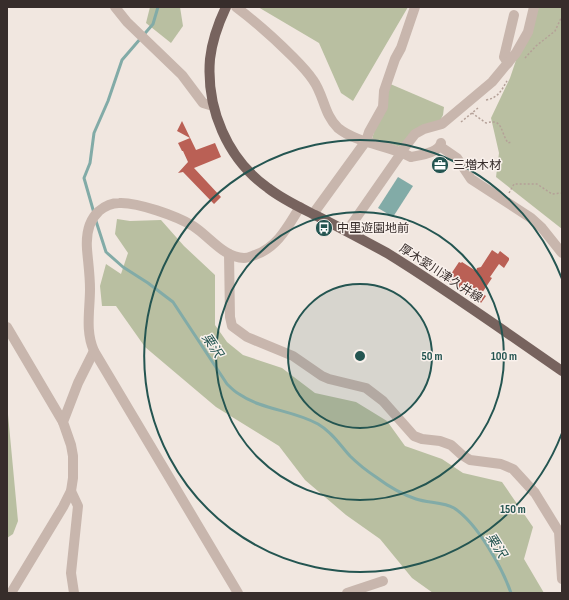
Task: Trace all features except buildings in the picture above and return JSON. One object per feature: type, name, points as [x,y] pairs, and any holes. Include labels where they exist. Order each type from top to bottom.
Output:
[{"type":"main road","name":"厚木愛川津久井線","points":[[226,7],[215,35],[210,58],[210,84],[213,106],[222,131],[244,166],[267,188],[347,231],[425,277],[496,324],[562,371]]},
{"type":"street","points":[[115,7],[135,30],[187,81],[203,103],[213,106]]},
{"type":"street","points":[[236,7],[274,38],[307,73],[320,91],[327,113],[343,132],[402,152],[411,157],[436,150],[441,145],[457,158],[471,179],[504,199],[531,218],[542,228],[562,252]]},
{"type":"street","points":[[313,214],[366,141],[369,132],[383,107],[384,91],[395,59],[401,48],[414,7]]},
{"type":"street","points":[[347,231],[415,134],[424,129],[442,124],[449,113],[492,82],[508,63],[528,32],[534,7]]},
{"type":"street","points":[[508,63],[504,57],[514,15]]},
{"type":"street","points":[[238,593],[94,351],[88,336],[90,288],[86,242],[87,234],[94,216],[103,207],[121,203],[171,215],[193,226],[229,254],[238,257],[248,257],[260,253],[273,245],[281,237],[300,207]]},
{"type":"street","points":[[229,254],[230,317],[232,326],[236,330],[258,343],[293,356],[322,376],[366,388],[383,401],[406,428],[417,438],[447,443],[470,460],[502,464],[512,470],[535,493],[558,532],[562,579]]},
{"type":"street","points":[[7,326],[63,422],[73,456],[73,478],[71,491],[12,593]]},
{"type":"street","points":[[63,422],[78,383],[94,351]]},
{"type":"street","points":[[71,491],[78,506],[71,573],[74,593]]},
{"type":"street","points":[[347,593],[383,581]]},
{"type":"path","points":[[524,60],[536,46],[555,31],[562,16]]},
{"type":"path","points":[[486,100],[492,99],[500,93],[508,80]]},
{"type":"path","points":[[472,113],[486,123],[497,121],[508,143],[511,142]]},
{"type":"path","points":[[504,199],[514,184],[538,184],[552,194],[562,192]]},
{"type":"green space","points":[[150,7],[180,7],[183,26],[171,43],[146,23]]},
{"type":"green space","points":[[258,7],[408,7],[353,101],[341,93],[319,43]]},
{"type":"green space","points":[[534,7],[562,7],[562,229],[496,177],[499,153],[491,118],[510,78]]},
{"type":"green space","points":[[388,83],[444,107],[443,115],[440,121],[401,147],[372,139]]},
{"type":"green space","points":[[117,219],[130,221],[161,220],[184,246],[215,275],[215,325],[227,342],[243,355],[282,368],[315,393],[356,402],[387,421],[405,446],[442,459],[463,473],[502,482],[533,527],[524,559],[544,593],[433,593],[412,578],[380,539],[346,515],[305,480],[279,446],[216,407],[145,347],[116,306],[102,306],[100,286],[106,264],[121,274],[128,253],[115,234]]},
{"type":"green space","points":[[7,404],[18,521],[13,534],[7,538]]},
{"type":"water","points":[[398,177],[413,186],[393,217],[378,208]]},
{"type":"waterway","name":"栗沢","points":[[94,213],[84,178],[90,163],[94,133],[108,101],[122,60],[153,24],[158,7]]},
{"type":"waterway","name":"栗沢","points":[[95,218],[106,252],[123,267],[148,283],[173,302],[227,384],[233,390],[248,399],[268,407],[308,419],[323,427],[359,465],[385,484],[410,497],[454,508],[463,515],[488,546],[502,571],[511,593]]},
{"type":"place","name":"三増木材","points":[[440,165]]},
{"type":"place","name":"中里遊園地前","points":[[324,228]]}]
